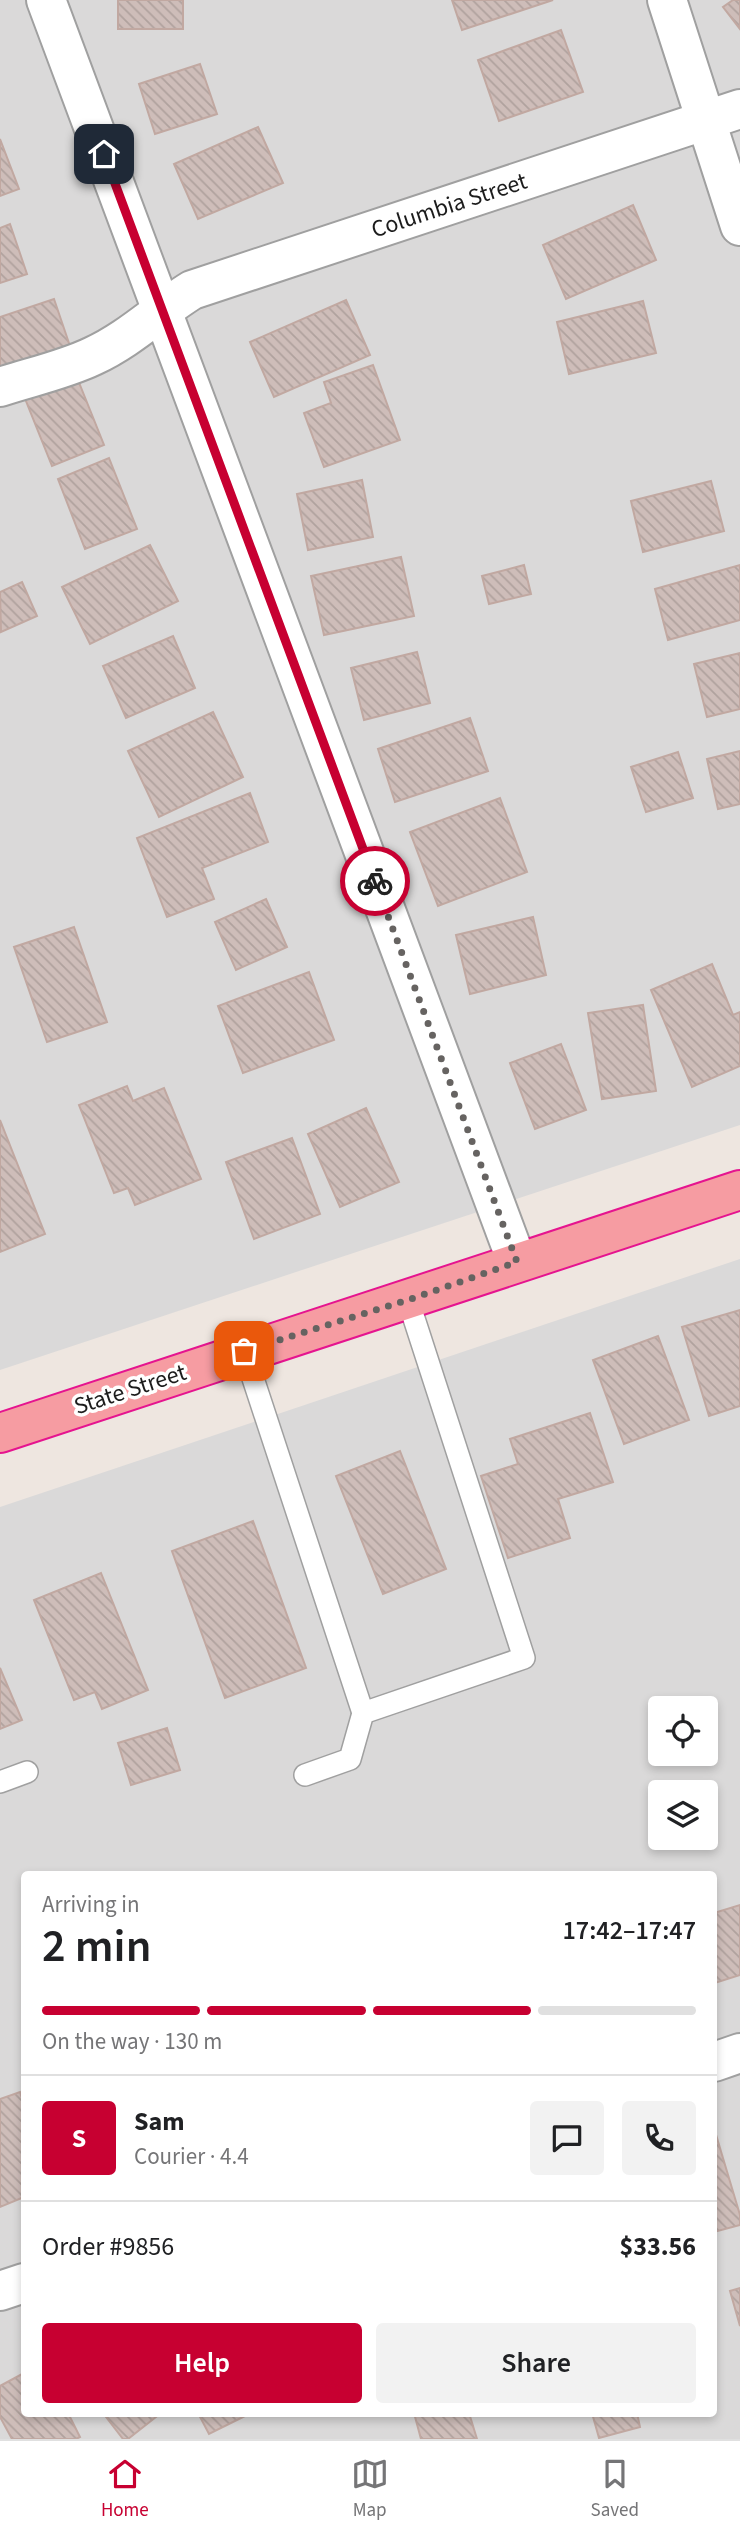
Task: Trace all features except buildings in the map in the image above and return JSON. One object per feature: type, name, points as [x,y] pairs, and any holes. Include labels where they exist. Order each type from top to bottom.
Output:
[{"type":"highway","name":"State Street","points":[[0,1433],[740,1190]]},
{"type":"street","points":[[46,0],[517,1262]]},
{"type":"street","points":[[667,0],[723,115],[740,226]]},
{"type":"street","name":"Columbia Street","points":[[0,387],[93,356],[142,327],[162,309],[192,290],[723,115]]},
{"type":"street","points":[[717,2061],[740,2053]]},
{"type":"street","points":[[0,2291],[21,2284]]},
{"type":"lane","points":[[363,1713],[524,1658],[408,1300]]},
{"type":"lane","points":[[244,1351],[363,1713],[349,1759],[305,1775]]},
{"type":"lane","points":[[0,1782],[27,1772]]},
{"type":"shaded area","points":[[0,0],[740,0],[740,1125],[0,1370]]},
{"type":"shaded area","points":[[740,1259],[740,2439],[0,2439],[0,1507]]},
{"type":"way so far","points":[[244,1351],[408,1300],[517,1262],[375,881]]},
{"type":"route","points":[[104,154],[375,881]]}]
